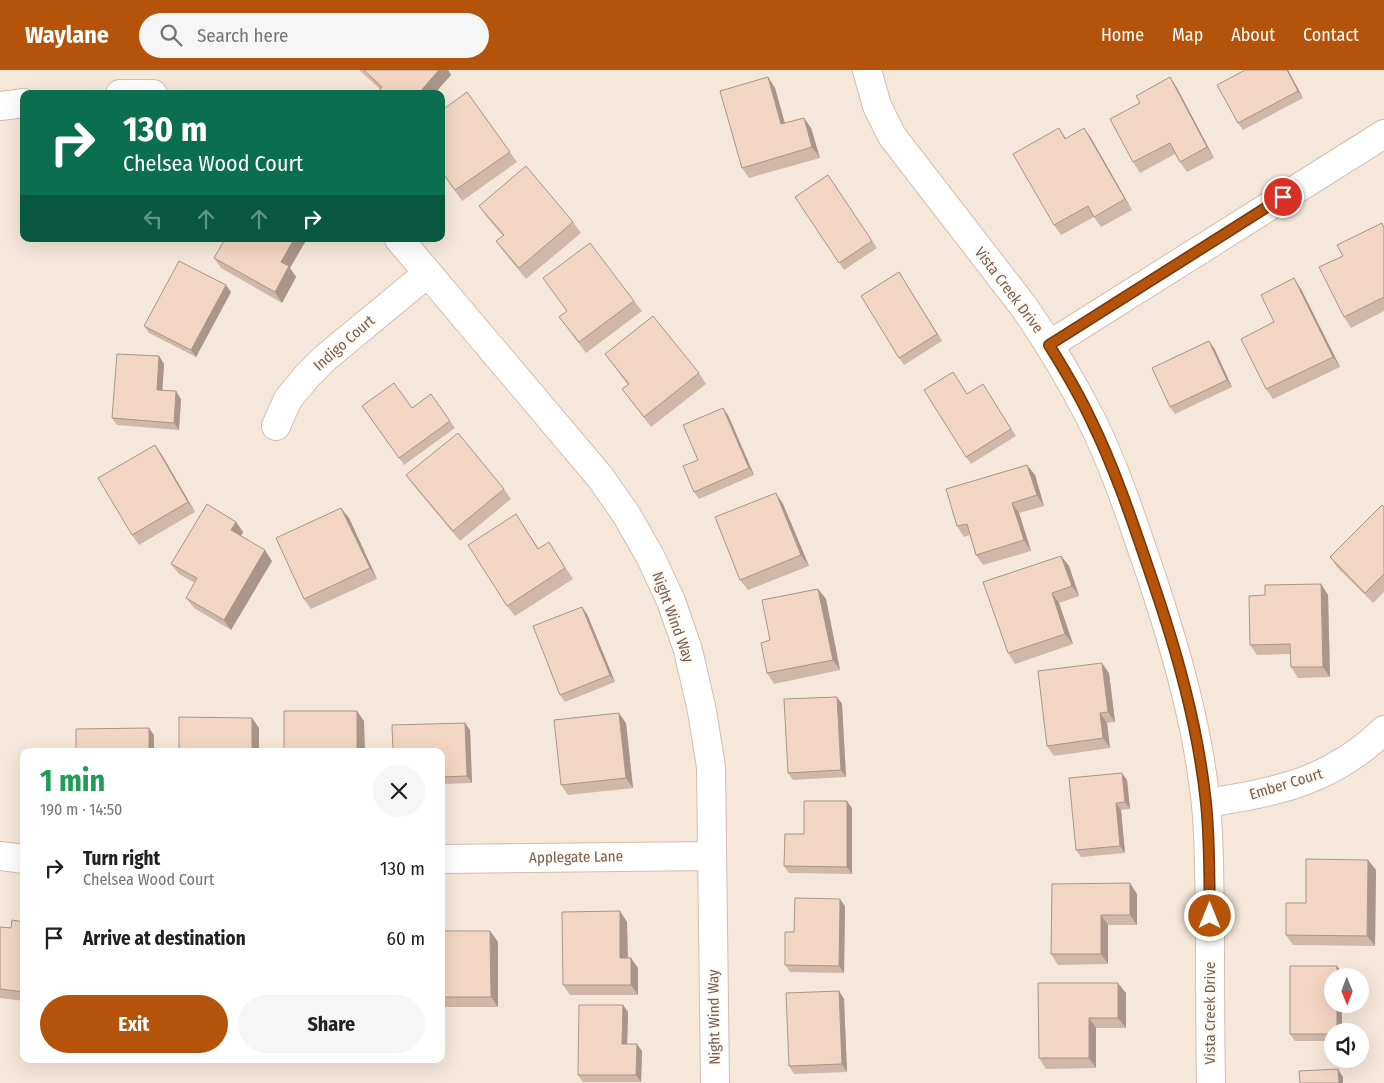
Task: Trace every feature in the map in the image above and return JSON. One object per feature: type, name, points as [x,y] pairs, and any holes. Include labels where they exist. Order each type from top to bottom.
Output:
[{"type":"street","name":"Vista Creek Drive","points":[[867,70],[876,106],[892,136],[1024,307],[1049,345],[1092,420],[1139,541],[1176,651],[1195,737],[1206,803],[1209,854],[1211,1083]]},
{"type":"street","points":[[0,106],[20,104]]},
{"type":"street","points":[[1049,345],[1384,134]]},
{"type":"street","name":"Night Wind Way","points":[[402,242],[600,478],[626,514],[650,556],[671,601],[688,650],[702,711],[711,767],[715,1083]]},
{"type":"street","name":"Indigo Court","points":[[276,426],[288,399],[308,375],[325,358],[428,273]]},
{"type":"street","name":"Ember Court","points":[[1206,803],[1268,792],[1321,776],[1342,764],[1384,730]]},
{"type":"street","points":[[0,856],[20,858]]},
{"type":"street","name":"Applegate Lane","points":[[445,859],[711,856]]},
{"type":"shaded area","points":[[0,70],[1384,70],[1384,1083],[0,1083]]},
{"type":"building","points":[[364,70],[439,70],[422,90],[379,90],[382,87]]},
{"type":"building","points":[[1245,70],[1287,70],[1298,91],[1238,123],[1217,85]]},
{"type":"building","points":[[768,77],[781,124],[804,118],[812,147],[742,168],[720,91]]},
{"type":"building","points":[[1170,77],[1207,147],[1180,162],[1170,143],[1133,162],[1110,119],[1140,103],[1136,96]]},
{"type":"building","points":[[467,92],[510,152],[455,190],[445,176],[445,108]]},
{"type":"building","points":[[1059,128],[1065,139],[1084,128],[1125,199],[1094,217],[1088,206],[1054,225],[1013,154]]},
{"type":"building","points":[[526,166],[573,222],[519,268],[496,241],[504,235],[479,206]]},
{"type":"building","points":[[828,175],[872,241],[839,263],[795,197]]},
{"type":"building","points":[[1382,223],[1384,228],[1384,297],[1344,317],[1319,267],[1343,256],[1337,245]]},
{"type":"building","points":[[223,242],[292,242],[281,262],[289,266],[275,292],[214,258]]},
{"type":"building","points":[[590,243],[634,301],[579,342],[559,317],[567,311],[543,278]]},
{"type":"building","points":[[179,261],[226,285],[191,350],[144,326]]},
{"type":"building","points":[[899,272],[937,334],[899,358],[861,296]]},
{"type":"building","points":[[1294,278],[1333,357],[1266,389],[1241,339],[1274,322],[1261,295]]},
{"type":"building","points":[[653,316],[699,373],[644,417],[622,389],[629,384],[605,354]]},
{"type":"building","points":[[1209,341],[1227,380],[1170,407],[1152,368]]},
{"type":"building","points":[[117,354],[159,356],[157,390],[176,391],[174,423],[112,418]]},
{"type":"building","points":[[953,372],[967,394],[983,384],[1011,429],[966,457],[924,390]]},
{"type":"building","points":[[394,383],[412,408],[431,394],[450,421],[399,458],[362,406]]},
{"type":"building","points":[[723,408],[749,468],[694,492],[683,466],[698,460],[683,425]]},
{"type":"building","points":[[458,433],[504,489],[453,531],[406,475]]},
{"type":"building","points":[[155,445],[188,502],[132,535],[98,478]]},
{"type":"building","points":[[1027,465],[1037,495],[1012,503],[1024,540],[976,555],[967,524],[957,526],[946,489]]},
{"type":"building","points":[[776,493],[801,555],[740,580],[715,517]]},
{"type":"building","points":[[207,504],[236,522],[231,530],[265,550],[224,620],[186,598],[197,578],[171,564]]},
{"type":"building","points":[[1382,505],[1384,507],[1384,574],[1365,593],[1330,557]]},
{"type":"building","points":[[341,508],[370,568],[304,599],[276,538]]},
{"type":"building","points":[[516,514],[538,549],[549,542],[565,568],[507,606],[468,545]]},
{"type":"building","points":[[1061,556],[1072,586],[1052,593],[1065,634],[1008,653],[983,582]]},
{"type":"building","points":[[1321,584],[1323,667],[1291,667],[1290,644],[1250,645],[1249,596],[1265,595],[1265,585]]},
{"type":"building","points":[[818,589],[833,660],[767,673],[761,643],[770,640],[762,600]]},
{"type":"building","points":[[582,607],[610,675],[560,695],[533,626]]},
{"type":"building","points":[[1102,663],[1108,712],[1100,713],[1103,738],[1047,746],[1038,671]]},
{"type":"building","points":[[837,697],[841,770],[788,773],[784,699]]},
{"type":"building","points":[[284,711],[357,711],[357,748],[284,748]]},
{"type":"building","points":[[619,713],[626,778],[561,785],[554,720]]},
{"type":"building","points":[[179,717],[252,718],[252,748],[179,748]]},
{"type":"building","points":[[465,723],[467,776],[445,777],[445,748],[393,748],[392,725]]},
{"type":"building","points":[[149,728],[149,748],[76,748],[76,729]]},
{"type":"building","points":[[1122,773],[1125,802],[1116,803],[1120,846],[1076,850],[1069,778]]},
{"type":"building","points":[[804,801],[847,801],[847,867],[784,866],[785,834],[804,834]]},
{"type":"building","points":[[1306,859],[1368,860],[1367,936],[1286,935],[1286,903],[1306,903]]},
{"type":"building","points":[[1130,883],[1130,915],[1101,915],[1101,954],[1051,954],[1052,884]]},
{"type":"building","points":[[795,898],[840,899],[839,966],[785,965],[785,932],[794,932]]},
{"type":"building","points":[[620,911],[620,958],[631,958],[631,985],[563,985],[562,912]]},
{"type":"building","points":[[12,920],[20,921],[20,992],[0,989],[0,927],[11,928]]},
{"type":"building","points":[[445,931],[490,931],[491,997],[445,997]]},
{"type":"building","points":[[1290,966],[1337,966],[1337,968],[1324,968],[1324,1013],[1337,1013],[1337,1023],[1324,1023],[1324,1034],[1290,1034]]},
{"type":"building","points":[[1038,983],[1118,983],[1118,1018],[1089,1018],[1089,1058],[1039,1058]]},
{"type":"building","points":[[839,991],[842,1064],[789,1066],[786,993]]},
{"type":"building","points":[[579,1005],[623,1005],[622,1044],[637,1044],[636,1075],[578,1075]]},
{"type":"building","points":[[1338,1069],[1339,1083],[1300,1083],[1299,1071]]},
{"type":"route","points":[[1210,916],[1206,803],[1195,737],[1176,651],[1122,492],[1108,458],[1092,420],[1049,345],[1283,197]]}]
